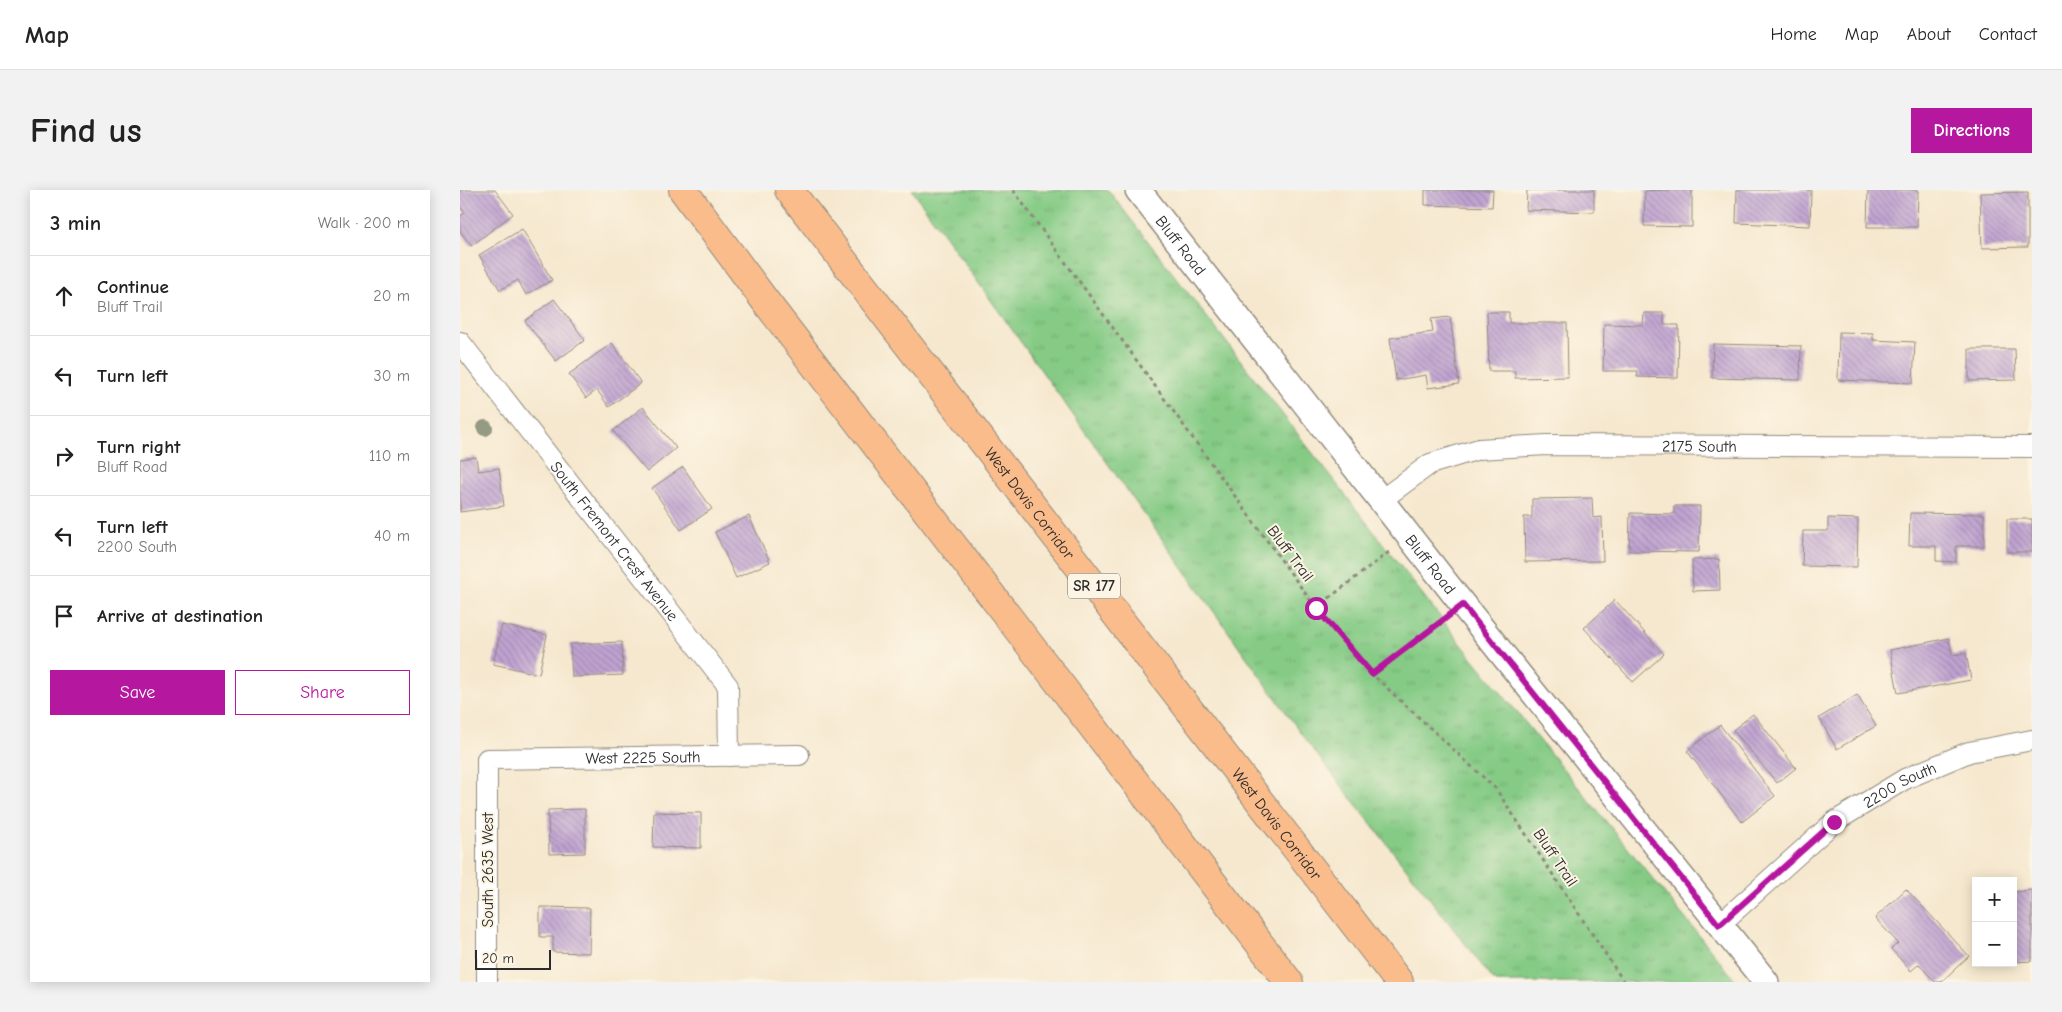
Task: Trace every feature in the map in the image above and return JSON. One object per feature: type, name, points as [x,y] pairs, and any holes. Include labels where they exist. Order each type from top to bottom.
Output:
[{"type":"highway","points":[[683,190],[766,302],[1289,982]]},
{"type":"highway","name":"West Davis Corridor","points":[[789,190],[1399,982]]},
{"type":"street","name":"Bluff Road","points":[[1138,190],[1380,501],[1766,982]]},
{"type":"street","name":"South Fremont Crest Avenue","points":[[460,342],[467,368],[728,686],[729,756]]},
{"type":"street","name":"2175 South","points":[[1380,501],[1430,464],[1479,449],[1546,444],[2032,447]]},
{"type":"street","name":"2200 South","points":[[1719,925],[1834,822],[1905,778],[1969,752],[2032,740]]},
{"type":"street","name":"West 2225 South","points":[[487,759],[799,755]]},
{"type":"street","name":"South 2635 West","points":[[487,759],[487,982]]},
{"type":"path","name":"Bluff Trail","points":[[1013,190],[1316,608],[1372,674],[1496,789],[1624,982]]},
{"type":"path","points":[[1316,608],[1409,537]]},
{"type":"path","points":[[1372,674],[1463,605]]},
{"type":"green space","points":[[912,190],[1108,190],[1458,640],[1737,982],[1495,982],[1308,743]]},
{"type":"building","points":[[460,190],[495,190],[513,214],[471,246],[460,231],[460,216],[465,213],[460,207]]},
{"type":"building","points":[[1425,190],[1493,190],[1492,207],[1425,205]]},
{"type":"building","points":[[1527,190],[1594,190],[1594,212],[1526,210]]},
{"type":"building","points":[[1692,190],[1692,227],[1644,226],[1645,191]]},
{"type":"building","points":[[1737,190],[1811,190],[1810,226],[1736,223]]},
{"type":"building","points":[[1868,190],[1918,190],[1917,227],[1867,227]]},
{"type":"building","points":[[2028,192],[2028,247],[1982,248],[1980,193]]},
{"type":"building","points":[[522,229],[552,280],[526,295],[518,280],[500,290],[479,255]]},
{"type":"building","points":[[554,299],[585,340],[556,361],[525,321]]},
{"type":"building","points":[[1487,312],[1509,312],[1509,323],[1567,323],[1568,377],[1515,378],[1515,371],[1489,371]]},
{"type":"building","points":[[1644,313],[1664,313],[1664,325],[1679,325],[1678,378],[1637,377],[1638,371],[1603,371],[1604,324],[1643,325]]},
{"type":"building","points":[[1450,317],[1459,384],[1428,388],[1426,375],[1396,380],[1390,338],[1433,332],[1431,319]]},
{"type":"building","points":[[1839,332],[1873,333],[1873,340],[1915,342],[1913,383],[1838,380]]},
{"type":"building","points":[[612,343],[641,383],[609,407],[597,390],[586,398],[569,374]]},
{"type":"building","points":[[1713,344],[1801,346],[1800,380],[1712,378]]},
{"type":"building","points":[[1969,349],[2015,349],[2016,380],[1969,381]]},
{"type":"building","points":[[643,407],[676,448],[647,472],[613,431]]},
{"type":"building","points":[[476,457],[478,471],[499,468],[504,506],[460,512],[460,459]]},
{"type":"building","points":[[683,467],[712,509],[681,530],[652,488]]},
{"type":"building","points":[[1592,498],[1593,518],[1602,517],[1603,561],[1525,562],[1524,517],[1532,517],[1532,499]]},
{"type":"building","points":[[1674,506],[1700,506],[1699,552],[1629,551],[1630,513],[1674,514]]},
{"type":"building","points":[[1910,513],[1984,514],[1984,546],[1956,546],[1956,562],[1936,561],[1936,546],[1909,546]]},
{"type":"building","points":[[749,516],[770,562],[736,578],[715,532]]},
{"type":"building","points":[[1828,518],[1858,519],[1857,567],[1802,566],[1803,531],[1828,531]]},
{"type":"building","points":[[2007,519],[2032,519],[2032,552],[2007,552]]},
{"type":"building","points":[[1719,559],[1720,590],[1693,591],[1692,560]]},
{"type":"building","points":[[1615,600],[1664,654],[1633,682],[1584,628]]},
{"type":"building","points":[[502,625],[547,635],[539,674],[493,664]]},
{"type":"building","points":[[1949,638],[1952,655],[1966,653],[1971,680],[1898,693],[1890,650]]},
{"type":"building","points":[[622,642],[623,675],[572,677],[570,644]]},
{"type":"building","points":[[1857,695],[1876,726],[1837,749],[1819,718]]},
{"type":"building","points":[[1753,714],[1796,768],[1777,783],[1733,730]]},
{"type":"building","points":[[1720,725],[1775,796],[1742,822],[1687,751]]},
{"type":"building","points":[[585,809],[585,853],[549,854],[548,810]]},
{"type":"building","points":[[654,812],[701,813],[701,848],[653,847]]},
{"type":"building","points":[[1906,889],[1969,956],[1941,982],[1935,982],[1919,964],[1911,971],[1891,949],[1898,943],[1875,918]]},
{"type":"building","points":[[2032,890],[2032,961],[2017,962],[2017,892]]},
{"type":"building","points":[[540,907],[590,908],[589,953],[553,952],[553,937],[540,937]]},
{"type":"route","points":[[1316,608],[1372,674],[1463,605],[1719,925],[1834,822]]}]
